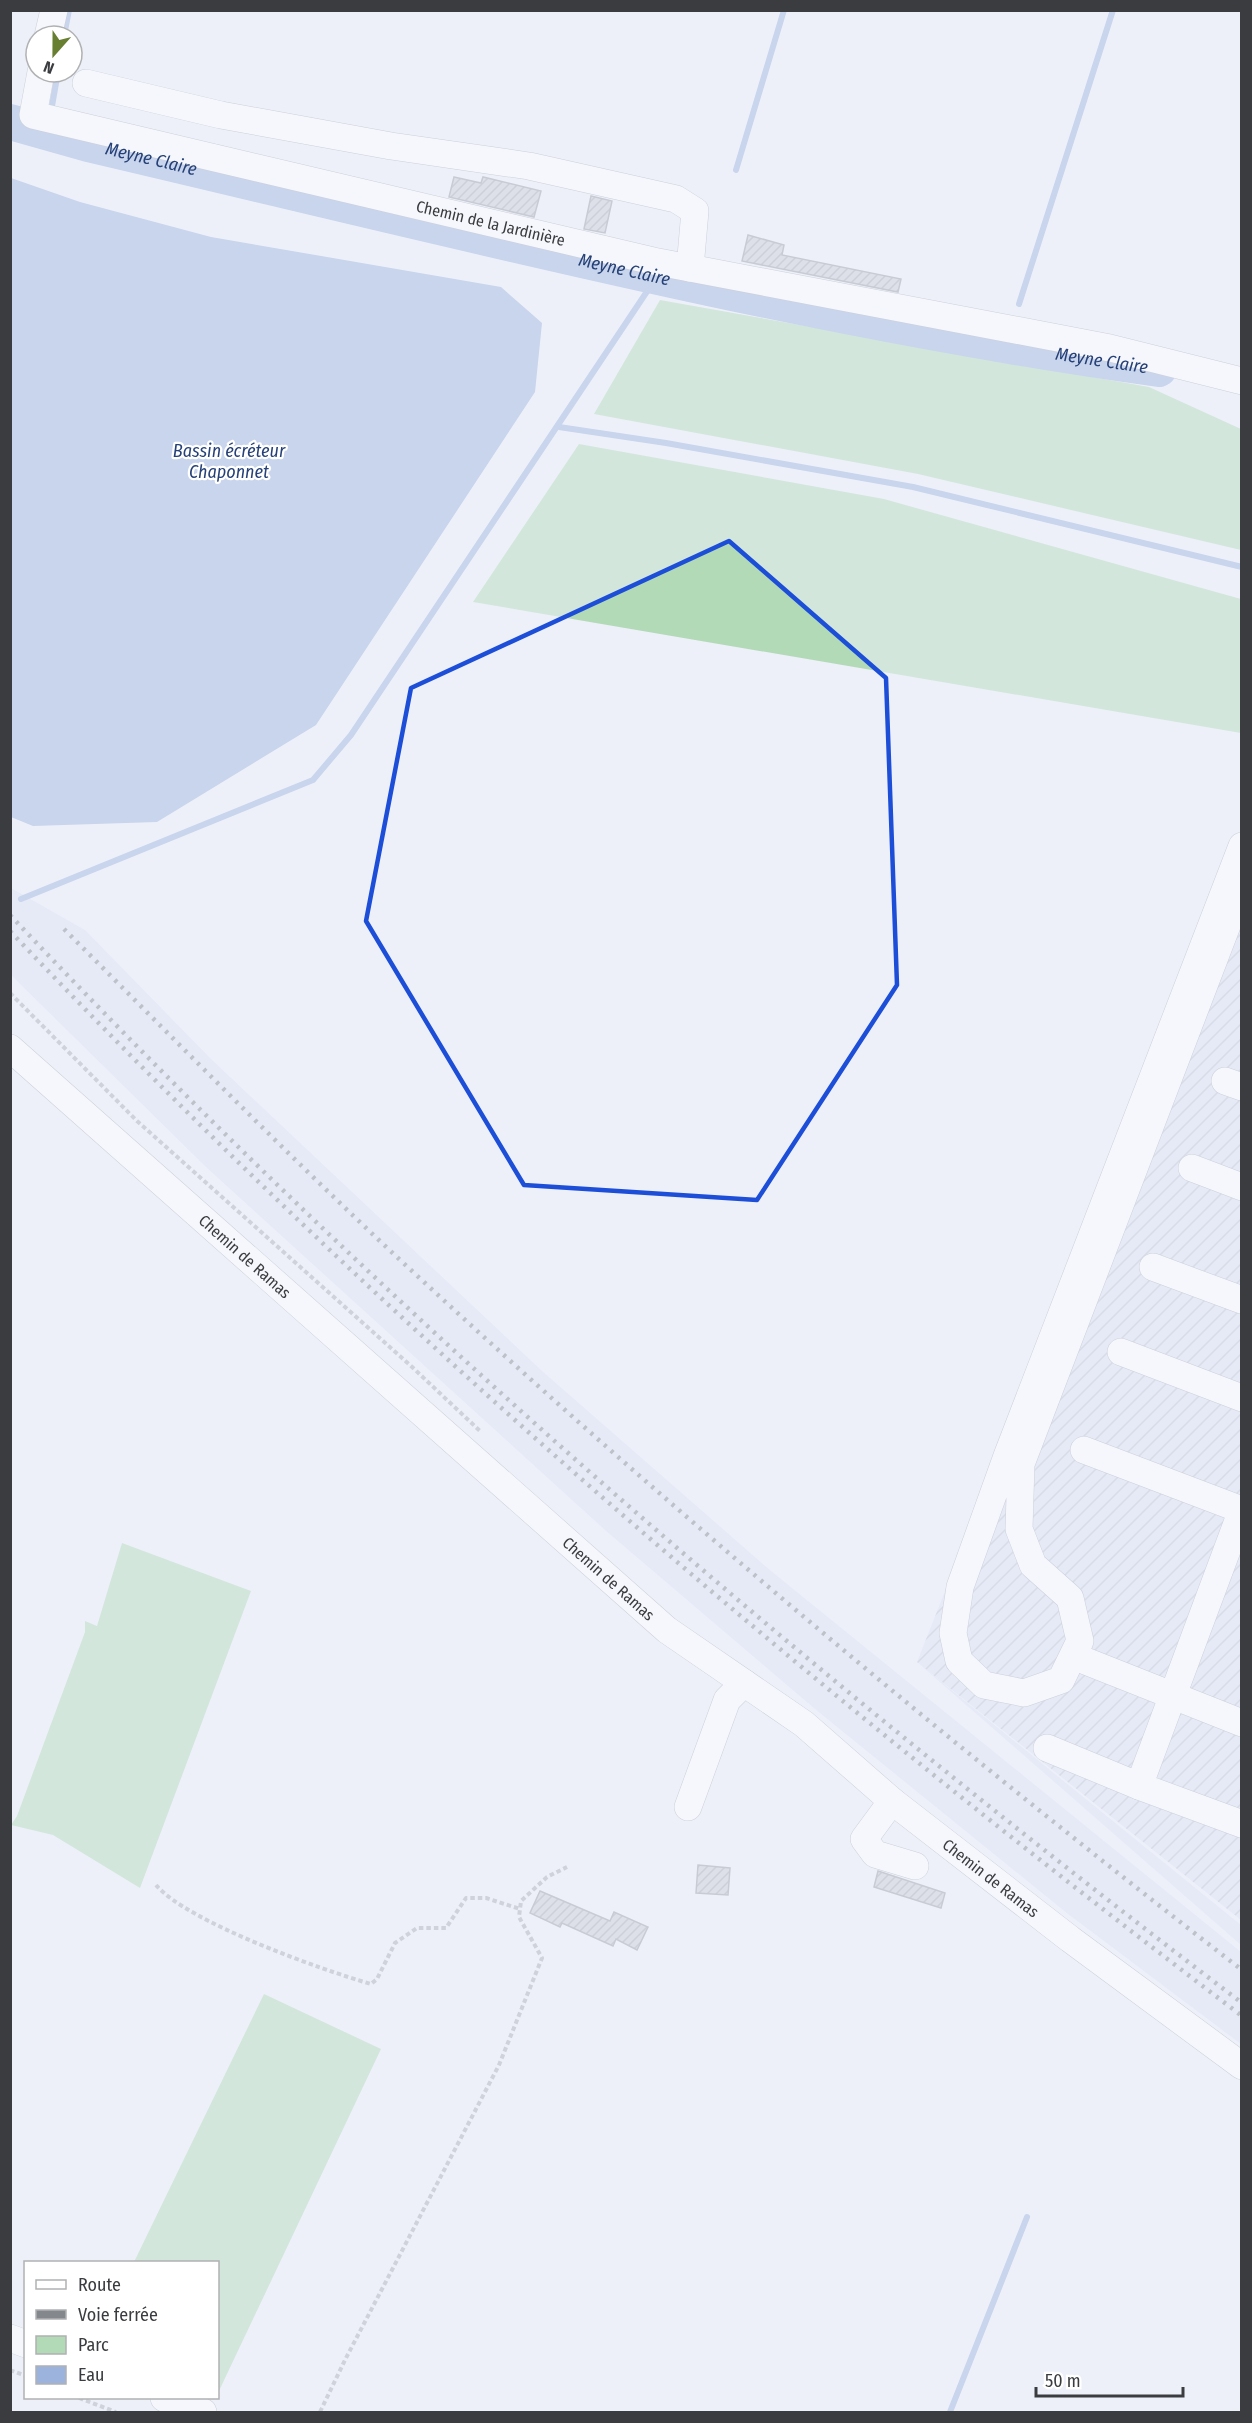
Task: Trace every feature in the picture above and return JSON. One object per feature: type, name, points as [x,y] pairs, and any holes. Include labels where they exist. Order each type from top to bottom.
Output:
[{"type":"street","points":[[86,83],[221,115],[391,146],[529,166],[676,199],[695,211],[690,268]]},
{"type":"street","name":"Chemin de la Jardinière","points":[[39,84],[33,115],[690,268],[1110,348],[1242,381]]},
{"type":"street","points":[[1242,846],[1011,1445],[960,1587],[953,1633],[959,1661],[984,1685],[1024,1693],[1061,1680],[1080,1641],[1070,1598],[1033,1564],[1019,1529],[1021,1464],[1242,886]]},
{"type":"street","name":"Chemin de Ramas","points":[[10,1048],[667,1630],[804,1724],[891,1801],[1070,1939],[1242,2066]]},
{"type":"street","points":[[1191,1168],[1242,1186]]},
{"type":"street","points":[[1154,1267],[1242,1300]]},
{"type":"street","points":[[1121,1352],[1242,1398]]},
{"type":"street","points":[[1084,1450],[1242,1510],[1139,1786]]},
{"type":"street","points":[[1083,1660],[1242,1723]]},
{"type":"street","points":[[688,1807],[727,1700],[744,1683]]},
{"type":"street","points":[[1047,1748],[1139,1786],[1242,1824]]},
{"type":"street","points":[[891,1801],[864,1839],[875,1854],[915,1866]]},
{"type":"street","points":[[169,2399],[203,2412]]},
{"type":"path","points":[[10,993],[137,1121],[411,1366],[488,1438]]},
{"type":"path","points":[[320,2412],[494,2074],[542,1958],[519,1917],[521,1901],[547,1877],[567,1867]]},
{"type":"path","points":[[156,1885],[165,1895],[197,1916],[250,1939],[372,1984],[378,1978],[395,1943],[417,1928],[446,1928],[466,1898],[486,1898],[520,1909]]},
{"type":"path","points":[[84,2399],[116,2412]]},
{"type":"highlighted area","points":[[729,541],[886,678],[897,985],[757,1200],[524,1185],[366,921],[411,688]]},
{"type":"shaded area","points":[[1241,843],[1241,1920],[917,1662]]},
{"type":"shaded area","points":[[11,888],[85,930],[211,1059],[542,1371],[771,1571],[1241,1952],[1241,2044],[1068,1914],[815,1709],[605,1530],[206,1167],[11,975]]},
{"type":"shaded area","points":[[917,1662],[1241,1925],[1241,1945]]},
{"type":"green space","points":[[660,300],[1149,387],[1241,429],[1241,550],[918,474],[594,414]]},
{"type":"green space","points":[[579,444],[884,499],[1241,599],[1241,733],[473,602]]},
{"type":"green space","points":[[122,1543],[251,1591],[140,1888],[53,1835],[11,1825],[17,1816],[85,1632],[85,1621],[97,1626]]},
{"type":"green space","points":[[264,1994],[381,2049],[219,2391],[219,2261],[134,2261]]},
{"type":"water","name":"Bassin écréteur Chaponnet","points":[[11,178],[80,202],[211,237],[501,287],[542,323],[535,392],[316,725],[157,822],[33,826],[11,817]]},
{"type":"building","points":[[454,177],[481,183],[483,177],[541,191],[534,217],[449,197]]},
{"type":"building","points":[[591,196],[612,201],[605,233],[584,229]]},
{"type":"building","points":[[748,235],[784,245],[782,255],[901,279],[898,292],[742,261]]},
{"type":"building","points":[[698,1865],[730,1868],[728,1895],[696,1893]]},
{"type":"building","points":[[878,1871],[945,1893],[941,1908],[874,1887]]},
{"type":"building","points":[[540,1891],[610,1921],[614,1912],[648,1927],[637,1950],[616,1939],[613,1946],[562,1923],[560,1927],[530,1913]]},
{"type":"waterway","points":[[66,24],[69,10]]},
{"type":"waterway","points":[[736,170],[784,10]]},
{"type":"waterway","points":[[1019,304],[1113,10]]},
{"type":"waterway","points":[[52,106],[56,84]]},
{"type":"waterway","name":"Meyne Claire","points":[[10,122],[88,144],[354,207],[755,298],[1024,348],[1159,369]]},
{"type":"waterway","points":[[21,899],[313,780],[351,735],[656,278]]},
{"type":"waterway","points":[[559,427],[666,443],[913,487],[1242,567]]},
{"type":"waterway","points":[[950,2412],[1027,2217]]},
{"type":"railway","points":[[10,915],[153,1062],[300,1206],[450,1347],[604,1484],[918,1749],[1079,1878],[1242,2003]]},
{"type":"railway","points":[[64,929],[333,1196],[523,1373],[724,1549],[928,1720],[1242,1970]]},
{"type":"railway","points":[[10,931],[153,1078],[300,1222],[604,1499],[919,1763],[1079,1891],[1242,2016]]}]
